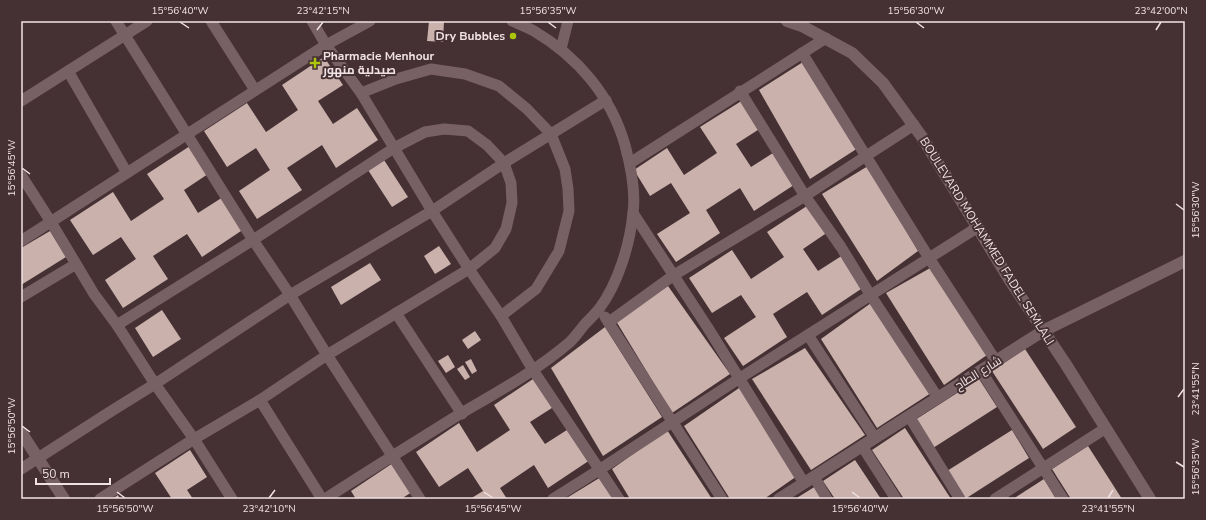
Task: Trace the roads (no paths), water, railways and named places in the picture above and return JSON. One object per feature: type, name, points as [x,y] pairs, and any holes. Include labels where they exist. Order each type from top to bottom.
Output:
[{"type":"street","points":[[116,21],[253,240],[290,295],[420,499]]},
{"type":"street","points":[[21,101],[147,21]]},
{"type":"street","points":[[211,21],[255,90]]},
{"type":"street","points":[[312,21],[326,45],[361,93],[432,211],[501,316],[533,370],[619,499]]},
{"type":"street","points":[[21,241],[255,90],[326,45],[368,21]]},
{"type":"street","points":[[260,400],[324,499],[533,370],[571,341],[600,308],[615,282],[625,253],[633,212],[630,163],[621,130],[615,115],[606,100],[586,72],[561,49],[533,30],[512,21]]},
{"type":"street","points":[[561,49],[568,21]]},
{"type":"street","name":"BOULEVARD MOHAMMED FADEL SEMLALI","points":[[787,21],[802,26],[852,53],[883,83],[922,137],[1011,282],[1065,363],[1150,499]]},
{"type":"street","points":[[630,163],[740,91],[826,38]]},
{"type":"street","points":[[802,53],[929,258],[996,361]]},
{"type":"street","points":[[361,93],[396,78],[431,69],[465,74],[499,86],[527,109],[551,134],[565,169],[568,189],[569,211],[559,251],[536,289],[501,316]]},
{"type":"street","points":[[68,71],[127,173]]},
{"type":"street","points":[[740,91],[805,196],[841,247],[871,296],[938,398]]},
{"type":"street","points":[[21,468],[155,384],[290,295],[432,211],[504,163],[606,100]]},
{"type":"street","points":[[608,322],[674,275],[805,196],[914,125]]},
{"type":"street","points":[[100,499],[194,439],[260,400],[327,355],[469,269],[495,248],[506,230],[512,203],[511,183],[504,163],[487,144],[468,131],[444,129],[425,132],[394,148],[253,240],[117,325]]},
{"type":"street","points":[[21,175],[94,294],[117,325],[155,384],[194,439],[232,499]]},
{"type":"street","points":[[633,212],[740,378],[809,480],[828,499]]},
{"type":"street","points":[[553,499],[978,227]]},
{"type":"street","name":"شارع الطاح","points":[[779,499],[1043,331],[1185,261]]},
{"type":"street","points":[[21,297],[76,264]]},
{"type":"street","points":[[600,308],[722,499]]},
{"type":"street","points":[[396,313],[462,414]]},
{"type":"street","points":[[808,335],[875,438]]},
{"type":"street","points":[[981,371],[1063,499]]},
{"type":"street","points":[[910,416],[960,499]]},
{"type":"street","points":[[994,499],[1106,428]]},
{"type":"street","points":[[21,432],[64,499]]},
{"type":"street","points":[[862,446],[896,499]]},
{"type":"place","name":"Dry Bubbles","points":[[513,36]]},
{"type":"place","name":"Pharmacie Menhour صيدلية منهور","points":[[315,63]]}]
